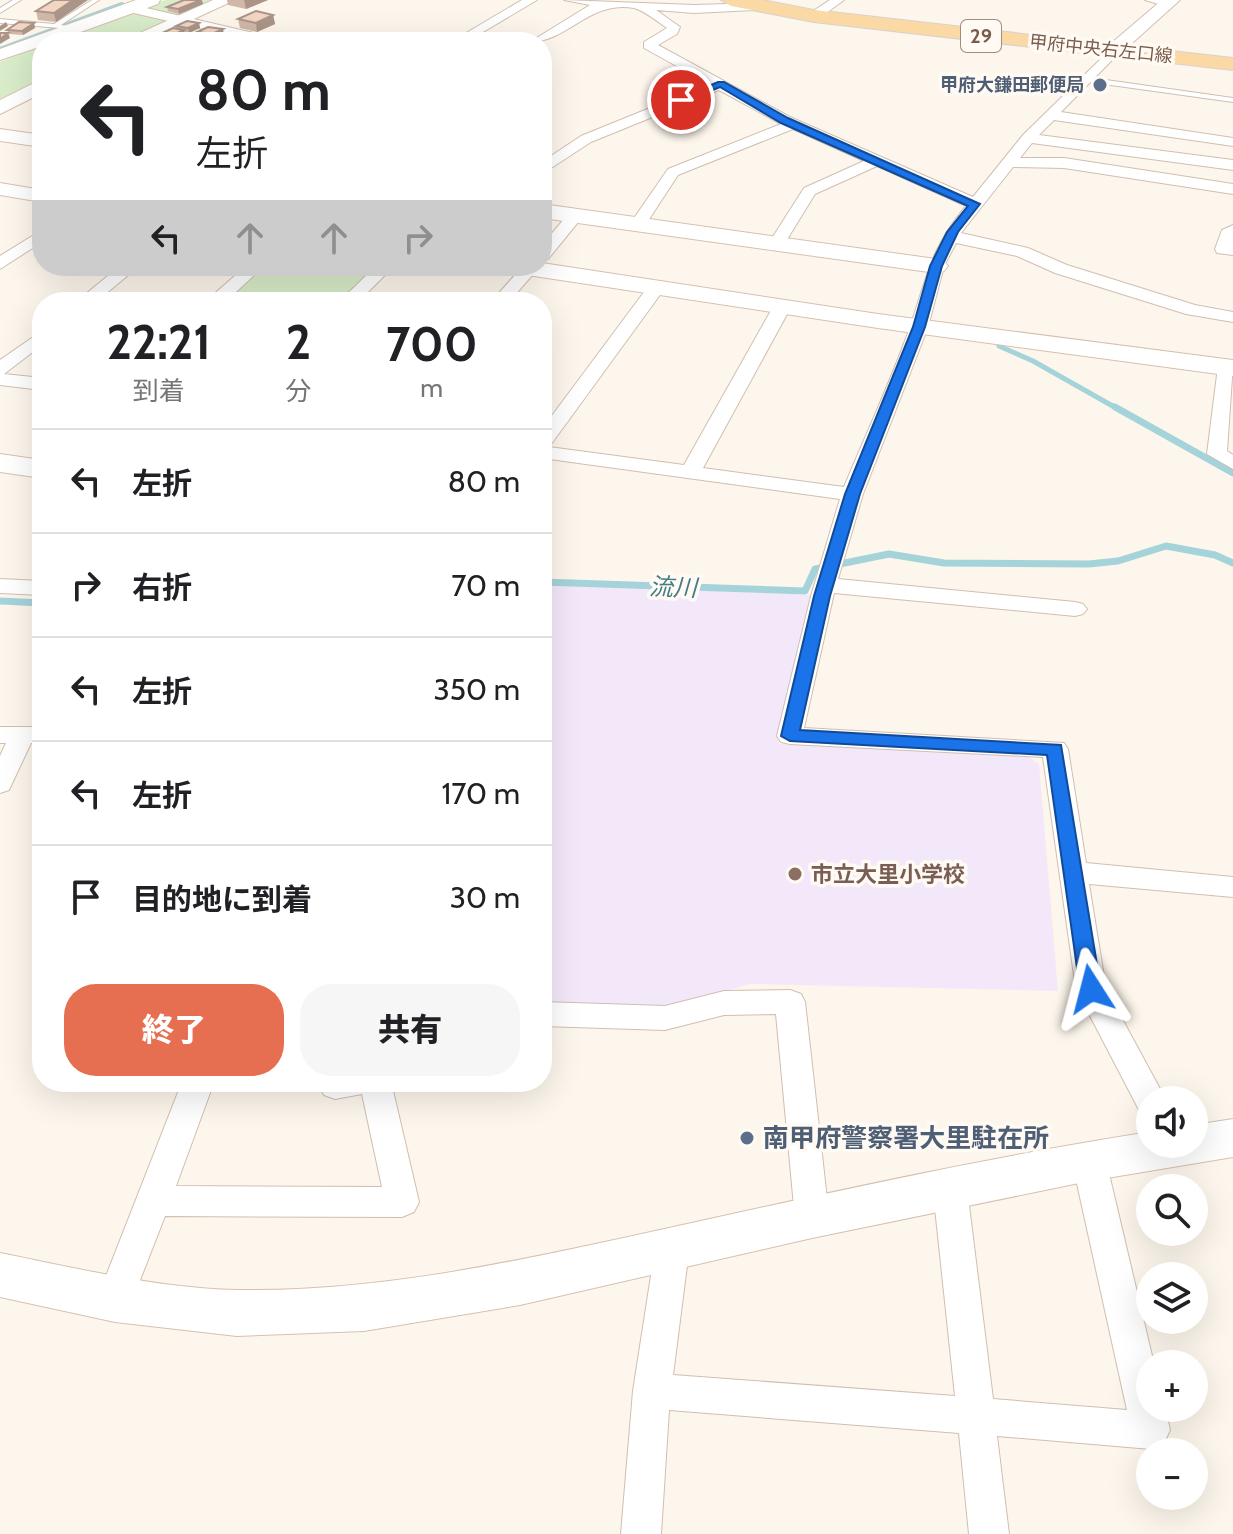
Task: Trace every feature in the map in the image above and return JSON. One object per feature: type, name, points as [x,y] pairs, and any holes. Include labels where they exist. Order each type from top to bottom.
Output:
[{"type":"main road","name":"甲府中央右左口線","points":[[731,0],[814,16],[1233,64]]},
{"type":"street","points":[[51,32],[152,0]]},
{"type":"street","points":[[150,32],[227,0]]},
{"type":"street","points":[[475,32],[531,0]]},
{"type":"street","points":[[570,0],[694,9],[754,6]]},
{"type":"street","points":[[814,16],[838,0]]},
{"type":"street","points":[[550,32],[593,1]]},
{"type":"street","points":[[1142,1086],[1091,989],[1055,749],[790,736],[828,575],[852,494],[919,327],[936,266],[950,237],[1028,138],[1164,1]]},
{"type":"street","points":[[641,6],[674,27],[673,31],[649,45],[793,124],[975,204]]},
{"type":"street","points":[[129,8],[230,32]]},
{"type":"street","points":[[0,55],[32,41]]},
{"type":"street","points":[[552,162],[586,139],[721,84]]},
{"type":"street","points":[[0,108],[32,90]]},
{"type":"street","points":[[1051,115],[1233,142]]},
{"type":"street","points":[[638,224],[673,172],[793,124]]},
{"type":"street","points":[[0,135],[32,140]]},
{"type":"street","points":[[1028,138],[1233,165]]},
{"type":"street","points":[[777,243],[809,191],[876,161]]},
{"type":"street","points":[[1009,162],[1064,163],[1233,189]]},
{"type":"street","points":[[0,189],[32,194]]},
{"type":"street","points":[[552,212],[936,266]]},
{"type":"street","points":[[552,241],[576,215]]},
{"type":"street","points":[[1233,230],[1230,230],[1223,249],[1233,250]]},
{"type":"street","points":[[950,237],[1022,252],[1061,269],[1192,310],[1233,317]]},
{"type":"street","points":[[0,264],[32,242]]},
{"type":"street","points":[[552,268],[656,288],[919,327],[1230,367],[1217,454],[1233,463]]},
{"type":"street","points":[[98,292],[118,276]]},
{"type":"street","points":[[226,292],[244,276]]},
{"type":"street","points":[[359,292],[375,276]]},
{"type":"street","points":[[508,292],[521,276]]},
{"type":"street","points":[[552,429],[656,288]]},
{"type":"street","points":[[690,472],[782,307]]},
{"type":"street","points":[[0,369],[32,344]]},
{"type":"street","points":[[0,379],[32,383]]},
{"type":"street","points":[[552,453],[852,494]]},
{"type":"street","points":[[0,463],[32,468]]},
{"type":"street","points":[[828,575],[1075,609]]},
{"type":"street","points":[[0,586],[32,588]]},
{"type":"street","points":[[0,784],[21,735]]},
{"type":"street","points":[[1073,872],[1233,887]]},
{"type":"street","points":[[552,1014],[665,1018],[724,1003],[790,1002],[812,1217]]},
{"type":"street","points":[[115,1299],[196,1092]]},
{"type":"street","points":[[153,1201],[402,1202],[377,1092]]},
{"type":"street","points":[[1208,1144],[1232,1142]]},
{"type":"street","points":[[0,1275],[115,1299],[237,1313],[364,1308],[520,1283],[812,1217],[1136,1153]]},
{"type":"street","points":[[652,1391],[1151,1430],[1089,1161]]},
{"type":"street","points":[[950,1189],[989,1534]]},
{"type":"street","points":[[641,1534],[652,1391],[672,1250]]},
{"type":"lane","points":[[0,11],[18,0]]},
{"type":"lane","points":[[0,21],[62,27],[96,0]]},
{"type":"lane","points":[[1085,79],[1233,100]]},
{"type":"shaded area","name":"市立大里小学校","points":[[552,583],[811,595],[779,744],[1028,756],[1039,764],[1058,991],[748,984],[683,1007],[552,1003]]},
{"type":"green space","points":[[165,0],[215,0],[140,32],[77,32]]},
{"type":"green space","points":[[32,49],[32,82],[0,100],[0,62]]},
{"type":"green space","points":[[244,276],[375,276],[359,292],[226,292]]},
{"type":"building","points":[[54,0],[73,0],[54,13],[36,11]]},
{"type":"building","points":[[184,0],[201,0],[178,9],[167,7]]},
{"type":"building","points":[[256,11],[273,15],[256,23],[238,19]]},
{"type":"building","points":[[187,21],[199,23],[188,28],[176,26]]},
{"type":"building","points":[[19,22],[34,23],[22,31],[7,30]]},
{"type":"building","points":[[208,27],[223,29],[216,32],[197,32]]},
{"type":"building","points":[[173,28],[184,30],[180,32],[164,32]]},
{"type":"waterway","points":[[46,32],[122,4]]},
{"type":"waterway","points":[[0,49],[32,37]]},
{"type":"waterway","points":[[999,346],[1033,361],[1118,409]]},
{"type":"waterway","points":[[1115,407],[1233,473]]},
{"type":"waterway","points":[[552,582],[805,591],[815,569],[889,554],[944,563],[1089,564],[1118,561],[1166,546],[1215,555],[1233,563]]},
{"type":"waterway","name":"流川","points":[[0,601],[32,603]]},
{"type":"place","name":"甲府大鎌田郵便局","points":[[1100,85]]},
{"type":"place","name":"市立大里小学校","points":[[795,874]]},
{"type":"place","name":"南甲府警察署大里駐在所","points":[[747,1138]]},
{"type":"route","points":[[681,100],[721,84],[785,120],[975,204],[953,232],[936,266],[919,327],[852,494],[822,596],[790,736],[1055,749],[1091,989]]}]
